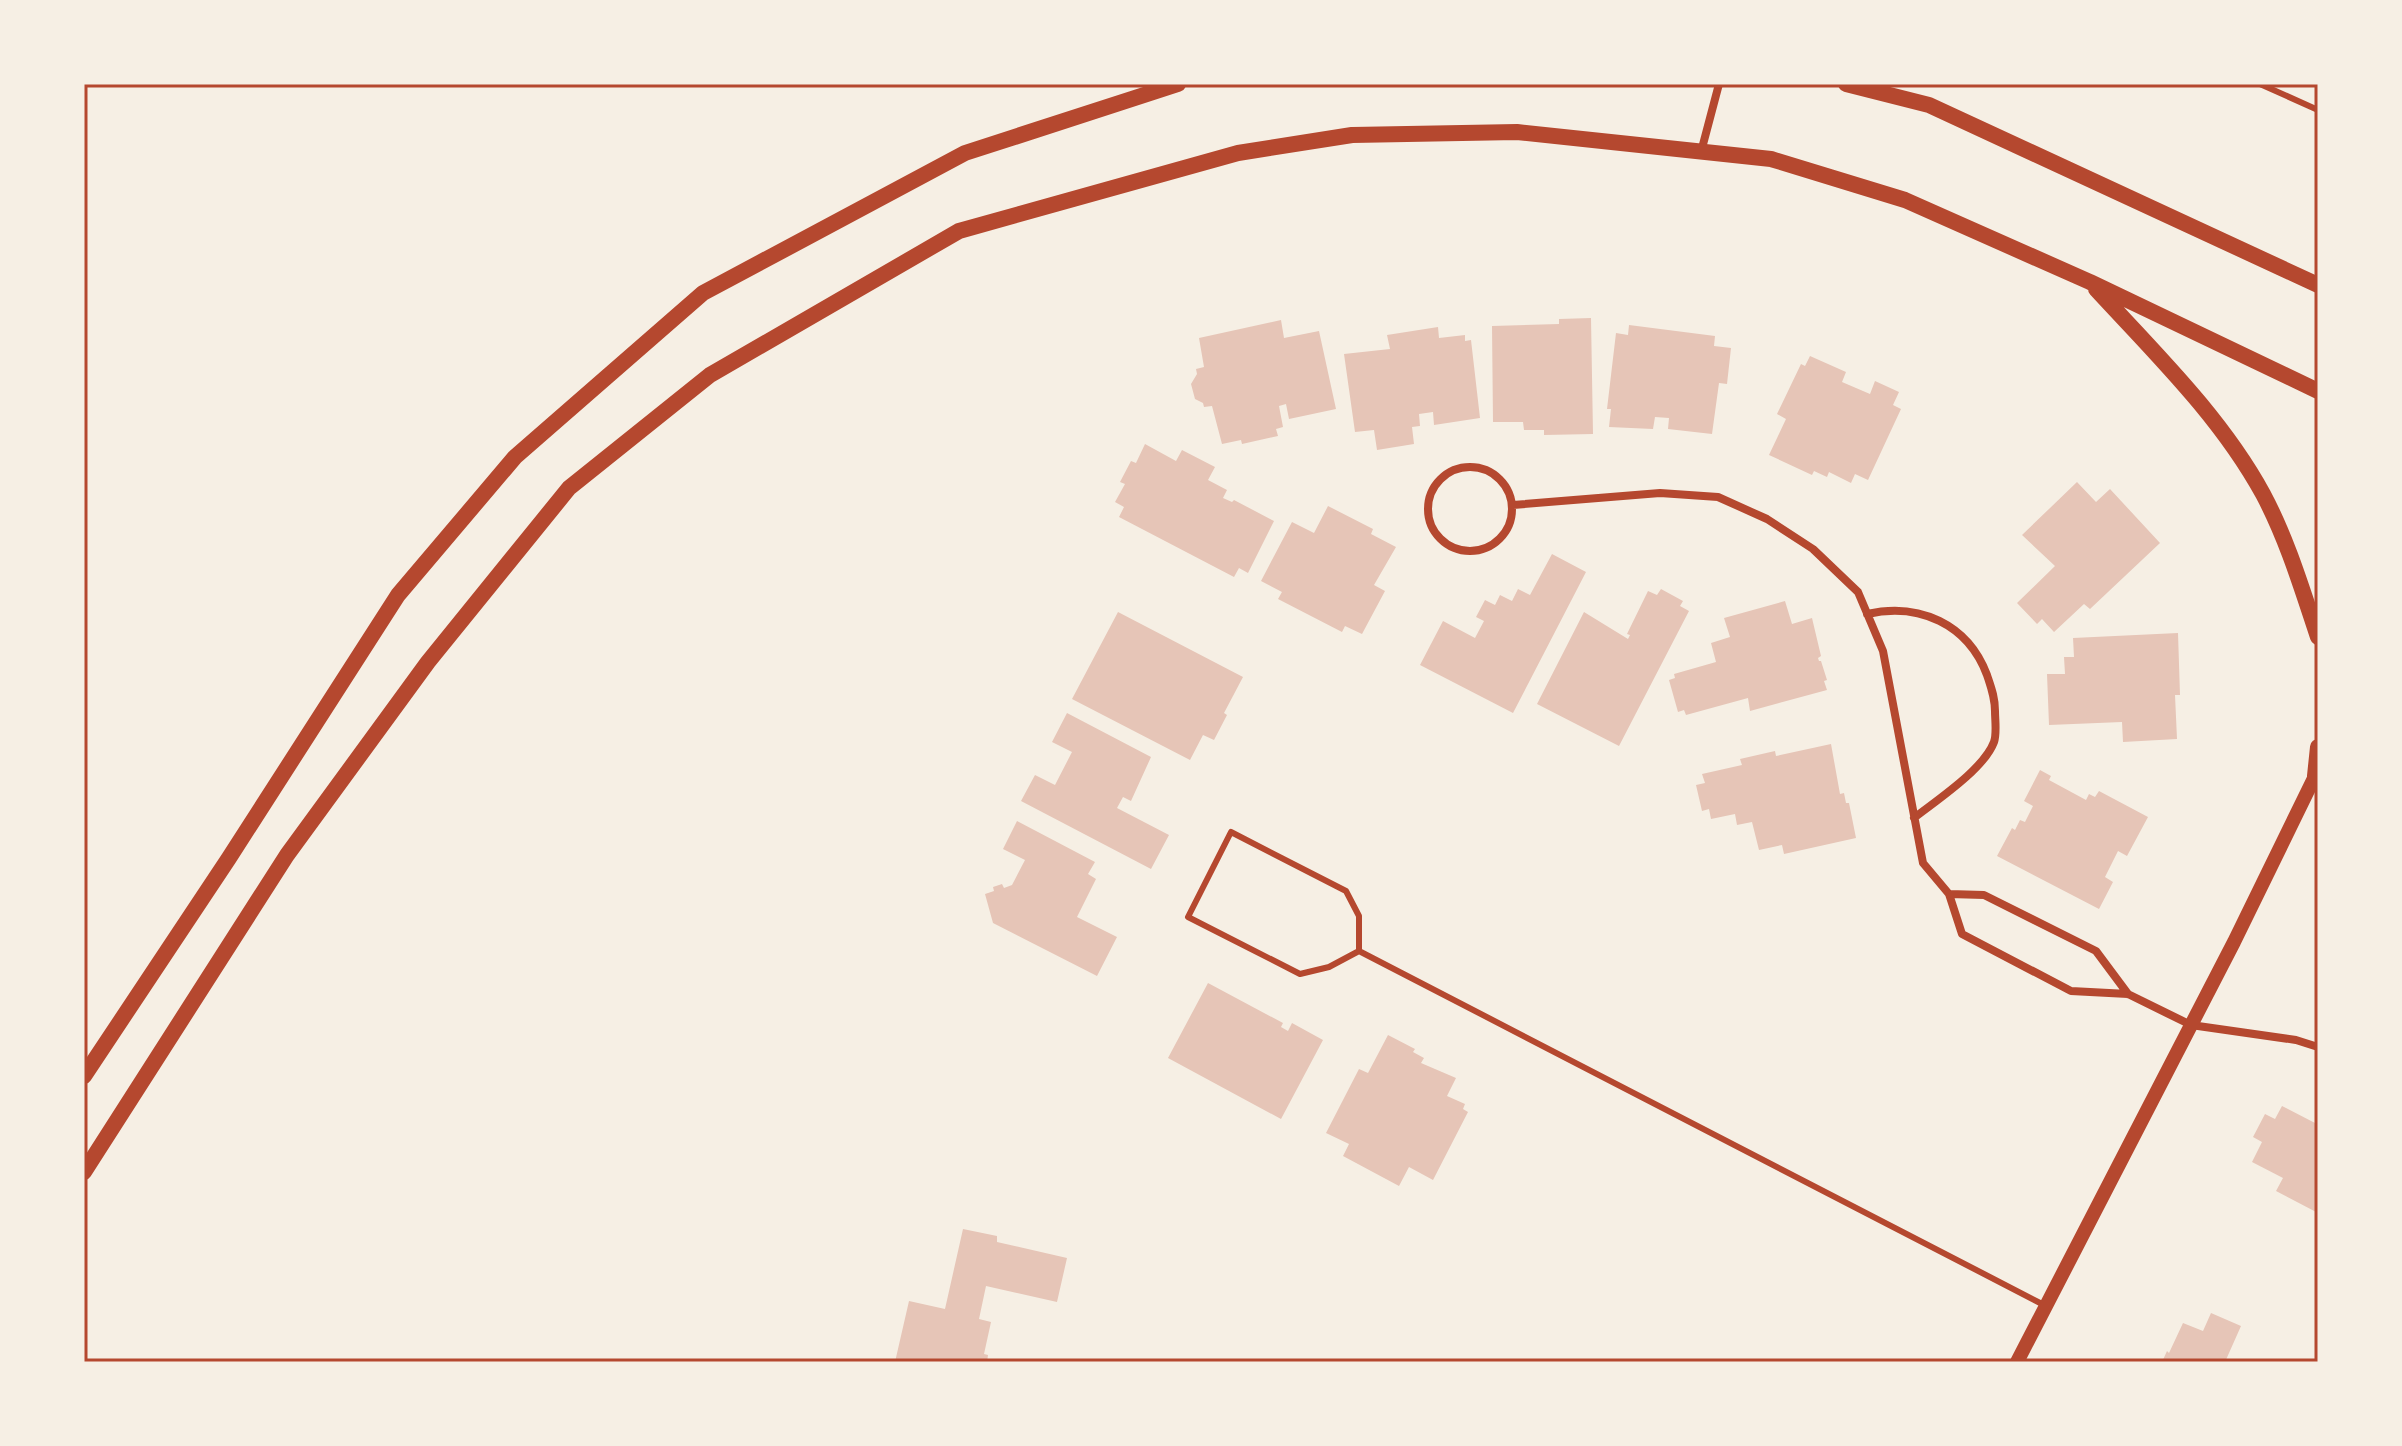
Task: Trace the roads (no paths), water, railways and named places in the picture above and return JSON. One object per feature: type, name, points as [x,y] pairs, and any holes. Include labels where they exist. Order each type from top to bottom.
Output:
[{"type":"main road","points":[[84,1076],[398,595],[515,457],[703,293],[965,153],[1178,84]]},
{"type":"main road","points":[[1846,84],[1875,88],[1929,105],[2318,285]]},
{"type":"main road","points":[[84,1172],[287,855],[428,662],[569,488],[710,375],[959,231],[1238,153],[1352,135],[1517,132],[1771,159],[1905,200],[2090,282],[2318,391]]},
{"type":"main road","points":[[2090,282],[2174,373],[2219,429],[2262,493],[2293,561],[2318,637]]},
{"type":"main road","points":[[2316,773],[2318,747]]},
{"type":"street","points":[[1700,153],[1719,84]]},
{"type":"street","points":[[1471,467],[1486,470],[1499,478],[1508,490],[1513,505],[1510,523],[1502,538],[1487,548],[1469,552],[1452,548],[1439,537],[1430,523],[1428,506],[1433,490],[1443,477],[1457,469],[1471,467]]},
{"type":"street","points":[[1513,505],[1660,493],[1718,497],[1767,519],[1813,549],[1858,592],[1883,651],[1923,863],[1949,894],[1962,934],[2071,991],[2128,994],[2191,1025],[2296,1040],[2318,1047]]},
{"type":"street","points":[[1867,614],[1889,609],[1926,615],[1956,628],[1981,659],[1995,699],[1995,741],[1972,772],[1914,818]]},
{"type":"street","points":[[2017,1362],[2191,1025],[2316,773]]},
{"type":"street","points":[[1949,894],[1984,895],[2096,951],[2128,994]]},
{"type":"lane","points":[[2260,84],[2318,110]]},
{"type":"lane","points":[[1231,832],[1346,891],[1359,916],[1359,951],[1329,967],[1300,974],[1188,917],[1231,832]]},
{"type":"lane","points":[[1359,951],[2046,1306]]}]
